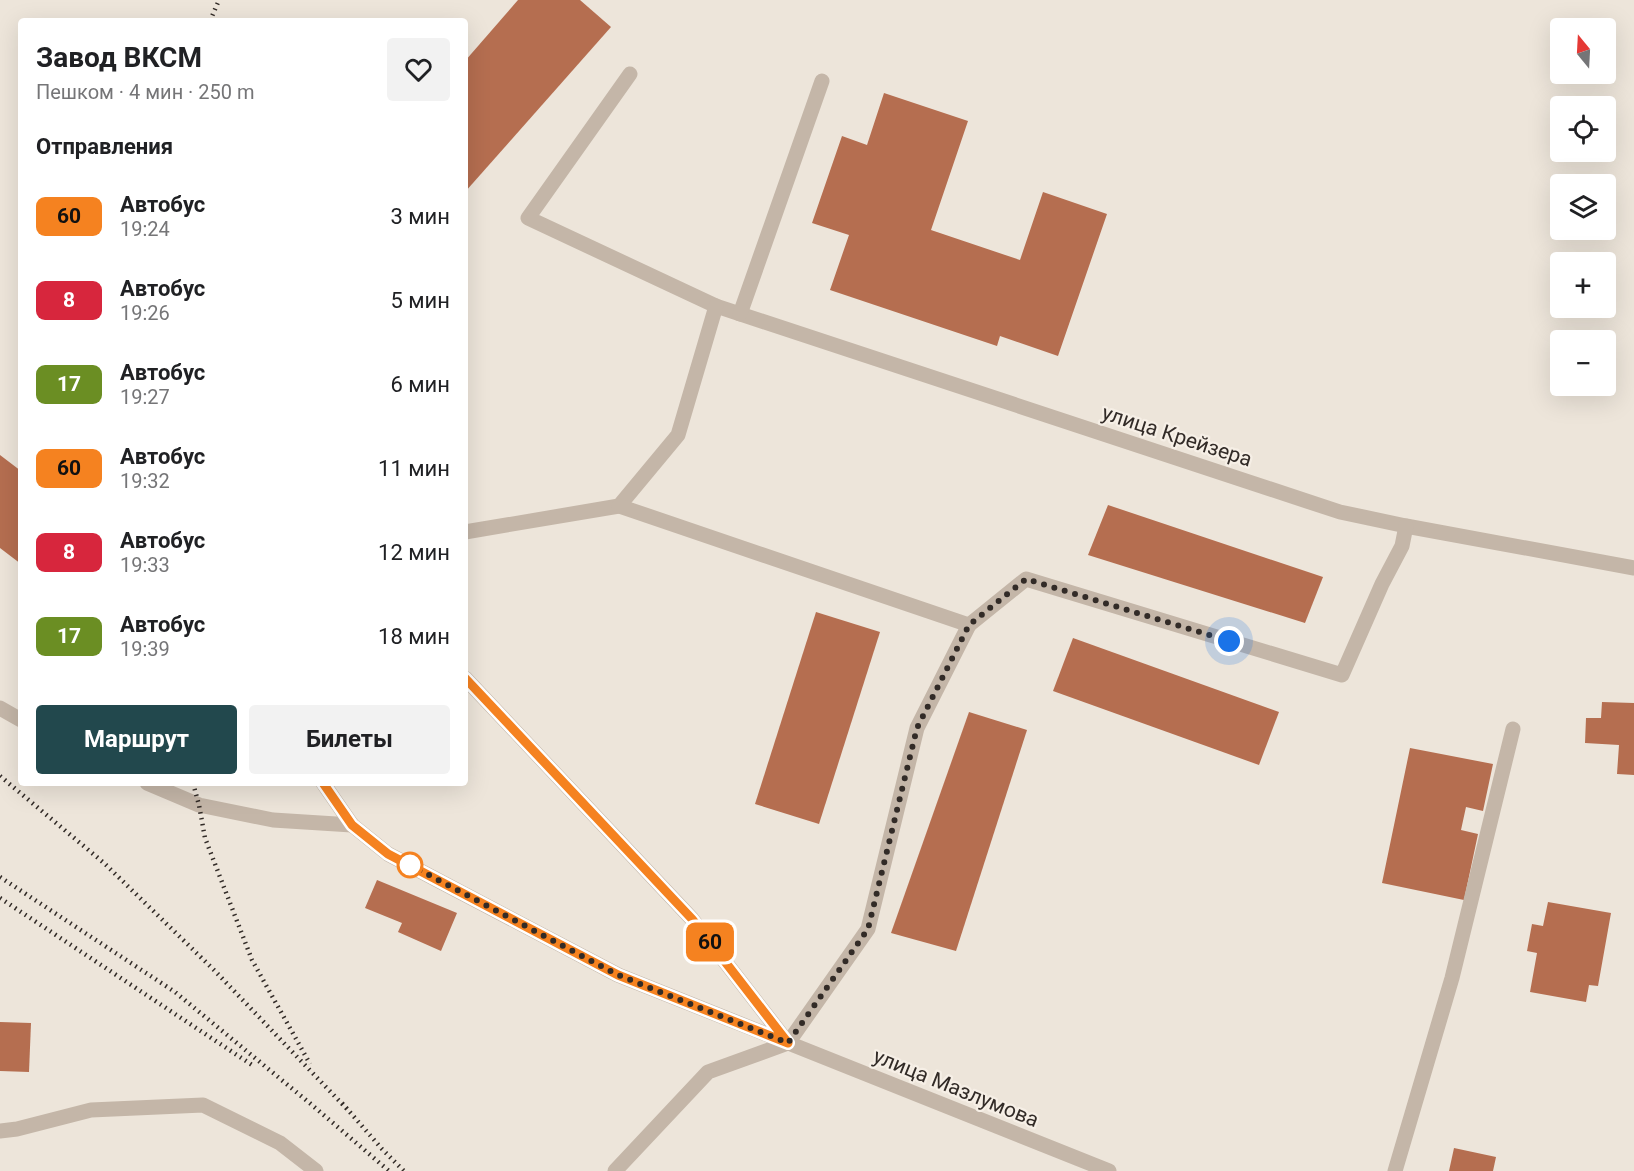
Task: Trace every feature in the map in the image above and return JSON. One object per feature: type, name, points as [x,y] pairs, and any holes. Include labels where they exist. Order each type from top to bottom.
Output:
[{"type":"street","name":"улица Крейзера","points":[[630,75],[528,218],[716,306],[1340,512],[1634,568]]},
{"type":"street","points":[[740,314],[822,81]]},
{"type":"street","points":[[619,506],[678,435],[716,306]]},
{"type":"street","points":[[468,531],[619,506],[969,625]]},
{"type":"street","points":[[615,1171],[708,1072],[788,1043],[868,929],[917,728],[969,625],[1026,579],[1342,675],[1382,584],[1402,546],[1406,526]]},
{"type":"street","points":[[468,681],[692,919],[788,1043]]},
{"type":"street","points":[[0,708],[18,718]]},
{"type":"street","points":[[1395,1171],[1452,978],[1513,729]]},
{"type":"street","points":[[154,786],[199,804],[273,820],[352,825]]},
{"type":"street","name":"улица Мазлумова","points":[[325,786],[352,825],[388,854],[618,975],[1108,1171]]},
{"type":"street","points":[[0,1131],[17,1129],[91,1110],[203,1105],[280,1143],[316,1171]]},
{"type":"building","points":[[518,0],[580,0],[611,27],[468,189],[468,58]]},
{"type":"building","points":[[884,93],[968,121],[931,230],[1020,260],[1043,192],[1107,214],[1058,356],[1000,336],[997,346],[830,290],[849,235],[812,223],[842,136],[867,145]]},
{"type":"building","points":[[0,455],[18,469],[18,562],[0,548]]},
{"type":"building","points":[[1108,505],[1323,577],[1305,623],[1088,555]]},
{"type":"building","points":[[816,612],[880,632],[819,824],[755,804]]},
{"type":"building","points":[[1073,638],[1279,712],[1259,765],[1053,691]]},
{"type":"building","points":[[1602,702],[1634,703],[1634,775],[1617,774],[1619,745],[1585,743],[1586,718],[1601,718]]},
{"type":"building","points":[[969,712],[1027,730],[956,951],[891,933]]},
{"type":"building","points":[[1410,748],[1493,764],[1483,811],[1466,807],[1461,830],[1478,834],[1464,900],[1382,883]]},
{"type":"building","points":[[377,880],[457,913],[441,951],[398,932],[402,923],[365,908]]},
{"type":"building","points":[[1548,902],[1611,913],[1598,986],[1589,985],[1586,1002],[1530,992],[1537,953],[1527,951],[1532,924],[1543,926]]},
{"type":"building","points":[[0,1022],[31,1023],[29,1072],[0,1071]]},
{"type":"building","points":[[1454,1148],[1496,1157],[1493,1171],[1449,1171]]},
{"type":"railway","points":[[211,18],[219,0]]},
{"type":"railway","points":[[0,776],[104,863],[214,970],[347,1109]]},
{"type":"railway","points":[[194,786],[205,838],[252,960],[310,1064]]},
{"type":"railway","points":[[0,877],[175,992],[389,1171]]},
{"type":"railway","points":[[0,898],[252,1065]]},
{"type":"railway","points":[[342,1103],[404,1171]]},
{"type":"bus line","name":"60","points":[[325,786],[352,825],[388,854],[618,975],[788,1043],[692,919],[468,681]]},
{"type":"route","points":[[410,865],[618,975],[788,1043],[868,929],[917,728],[969,625],[1026,579],[1229,641]]}]
